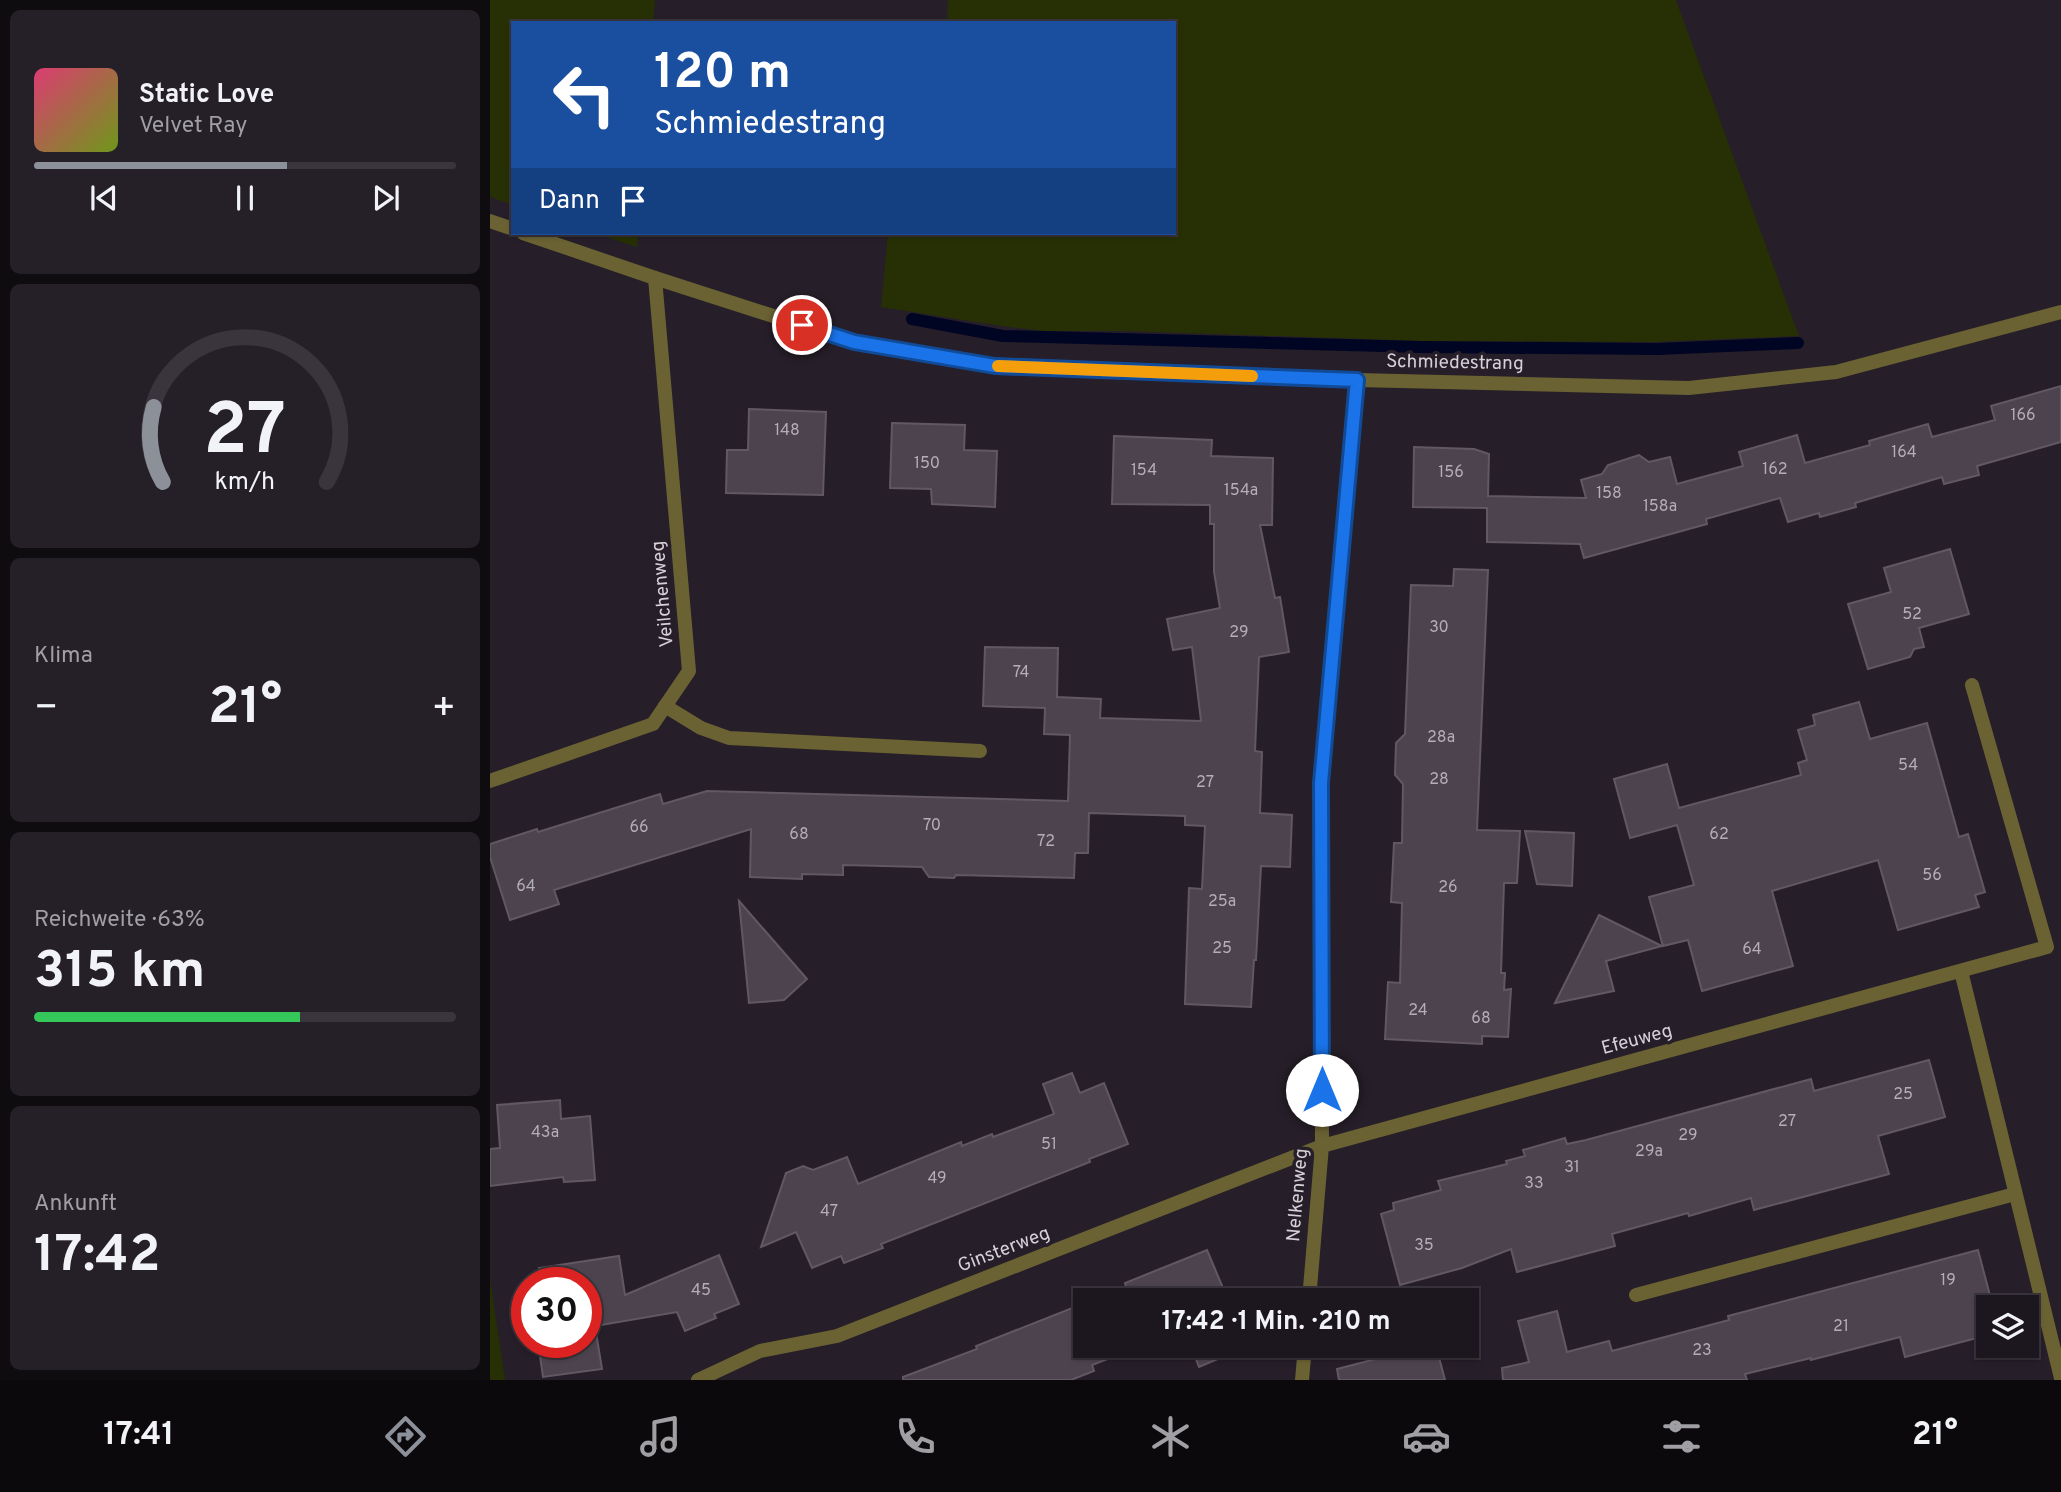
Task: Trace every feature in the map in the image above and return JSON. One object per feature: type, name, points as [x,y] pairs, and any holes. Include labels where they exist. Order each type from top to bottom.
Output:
[{"type":"street","points":[[490,221],[511,228]]},
{"type":"street","name":"Schmiedestrang","points":[[529,235],[854,342],[995,366],[1357,380],[1689,388],[1836,372],[2061,312]]},
{"type":"street","name":"Veilchenweg","points":[[490,781],[653,724],[689,671],[655,278]]},
{"type":"street","name":"Nelkenweg","points":[[1310,1288],[1322,1146],[1321,783],[1357,380]]},
{"type":"street","name":"Efeuweg","points":[[1322,1146],[2047,947],[1972,685]]},
{"type":"street","points":[[665,706],[701,728],[729,738],[980,751]]},
{"type":"street","points":[[1961,971],[2061,1378]]},
{"type":"street","name":"Ginsterweg","points":[[698,1380],[760,1351],[837,1336],[1322,1146]]},
{"type":"street","points":[[1636,1294],[2015,1194]]},
{"type":"street","points":[[1302,1380],[1304,1358]]},
{"type":"green space","points":[[490,0],[655,0],[653,21],[511,21],[511,204],[490,197]]},
{"type":"green space","points":[[948,0],[1676,0],[1799,336],[1652,342],[1422,341],[1126,331],[1044,331],[881,307],[888,235],[1176,235],[1176,21],[947,21]]},
{"type":"green space","points":[[600,235],[638,235],[637,247]]},
{"type":"green space","points":[[490,1278],[505,1380],[490,1380]]},
{"type":"building","points":[[2061,386],[2061,442],[1977,466],[1979,475],[1944,484],[1942,477],[1855,503],[1856,507],[1820,517],[1819,513],[1788,522],[1780,498],[1706,519],[1707,524],[1584,558],[1580,544],[1487,542],[1487,508],[1413,507],[1414,447],[1474,449],[1489,454],[1488,496],[1586,498],[1581,480],[1602,474],[1608,465],[1639,455],[1649,462],[1670,457],[1677,484],[1743,466],[1739,452],[1797,435],[1805,463],[1870,445],[1869,441],[1928,424],[1932,437],[1995,420],[1991,406]]},
{"type":"building","points":[[749,409],[826,412],[823,495],[726,493],[727,450],[748,450]]},
{"type":"building","points":[[892,423],[965,425],[964,450],[997,451],[995,507],[932,504],[931,489],[890,488]]},
{"type":"building","points":[[1114,436],[1212,440],[1211,456],[1273,458],[1272,525],[1260,525],[1275,598],[1280,597],[1289,652],[1259,657],[1255,751],[1262,752],[1260,813],[1292,815],[1290,867],[1261,866],[1251,1007],[1185,1004],[1189,888],[1202,889],[1205,826],[1185,825],[1185,816],[1089,813],[1088,853],[1075,853],[1074,878],[956,875],[954,878],[929,877],[922,867],[843,865],[843,875],[802,874],[802,879],[750,877],[751,829],[554,890],[559,904],[510,920],[490,857],[490,844],[660,794],[663,804],[707,791],[1068,801],[1070,735],[1044,734],[1045,708],[983,706],[985,647],[1058,648],[1057,697],[1101,699],[1100,718],[1201,721],[1192,647],[1173,650],[1167,619],[1220,608],[1214,572],[1214,524],[1210,524],[1210,505],[1112,504]]},
{"type":"building","points":[[1950,549],[1969,614],[1919,628],[1924,647],[1914,649],[1910,657],[1868,669],[1848,604],[1891,592],[1884,568]]},
{"type":"building","points":[[1454,569],[1488,570],[1477,830],[1520,831],[1517,883],[1504,883],[1501,973],[1505,973],[1504,990],[1511,989],[1508,1037],[1482,1036],[1482,1044],[1385,1039],[1388,982],[1400,983],[1402,903],[1391,902],[1394,843],[1402,843],[1403,784],[1395,775],[1396,743],[1405,734],[1411,585],[1453,586]]},
{"type":"building","points":[[1859,702],[1870,739],[1927,723],[1959,837],[1968,834],[1985,892],[1975,895],[1979,907],[1898,930],[1878,860],[1772,891],[1793,966],[1702,991],[1688,940],[1663,946],[1649,897],[1694,885],[1677,825],[1630,838],[1614,779],[1667,764],[1679,808],[1801,775],[1798,763],[1807,760],[1798,730],[1815,725],[1813,715]]},
{"type":"building","points":[[1525,831],[1574,833],[1572,886],[1537,884]]},
{"type":"building","points":[[739,901],[807,979],[784,1000],[749,1003]]},
{"type":"building","points":[[1599,915],[1662,946],[1606,961],[1614,991],[1555,1003]]},
{"type":"building","points":[[1929,1060],[1945,1117],[1878,1136],[1889,1174],[1754,1210],[1751,1198],[1689,1216],[1688,1213],[1612,1234],[1615,1246],[1517,1272],[1511,1249],[1462,1268],[1400,1285],[1381,1214],[1394,1210],[1393,1203],[1441,1190],[1438,1181],[1507,1164],[1506,1161],[1525,1156],[1523,1150],[1565,1138],[1567,1144],[1586,1140],[1811,1079],[1814,1091]]},
{"type":"building","points":[[1072,1073],[1080,1093],[1104,1083],[1128,1144],[1089,1159],[1090,1162],[881,1244],[883,1248],[844,1263],[841,1256],[812,1268],[796,1232],[761,1247],[786,1173],[803,1166],[813,1170],[847,1157],[858,1184],[961,1142],[962,1146],[992,1134],[993,1137],[1054,1114],[1043,1084]]},
{"type":"building","points":[[560,1100],[561,1119],[590,1116],[595,1180],[564,1182],[563,1177],[490,1186],[490,1149],[500,1148],[497,1105]]},
{"type":"building","points":[[1207,1250],[1223,1288],[1123,1288],[1126,1287],[1125,1283]]},
{"type":"building","points":[[1978,1250],[1990,1295],[1976,1295],[1976,1338],[1905,1357],[1900,1337],[1745,1374],[1747,1380],[1503,1380],[1502,1368],[1529,1362],[1518,1321],[1557,1311],[1567,1352],[1609,1341],[1612,1351],[1729,1320],[1728,1316]]},
{"type":"building","points":[[719,1255],[739,1304],[714,1314],[716,1318],[685,1331],[677,1312],[602,1325],[602,1267],[546,1267],[619,1256],[625,1295]]},
{"type":"building","points":[[1073,1308],[1073,1358],[1110,1358],[1092,1365],[1094,1371],[1071,1380],[903,1380],[903,1377],[977,1349],[976,1346]]},
{"type":"building","points":[[540,1358],[600,1358],[602,1369],[543,1377]]},
{"type":"building","points":[[1196,1358],[1220,1358],[1199,1367]]},
{"type":"building","points":[[1380,1358],[1439,1358],[1445,1380],[1339,1380],[1337,1369]]},
{"type":"waterway","points":[[912,319],[1003,336],[1421,347],[1657,349],[1798,343]]},
{"type":"slow traffic","points":[[998,366],[1252,376]]},
{"type":"route","points":[[802,325],[854,342],[995,366],[1357,380],[1321,783],[1322,1090]]}]
